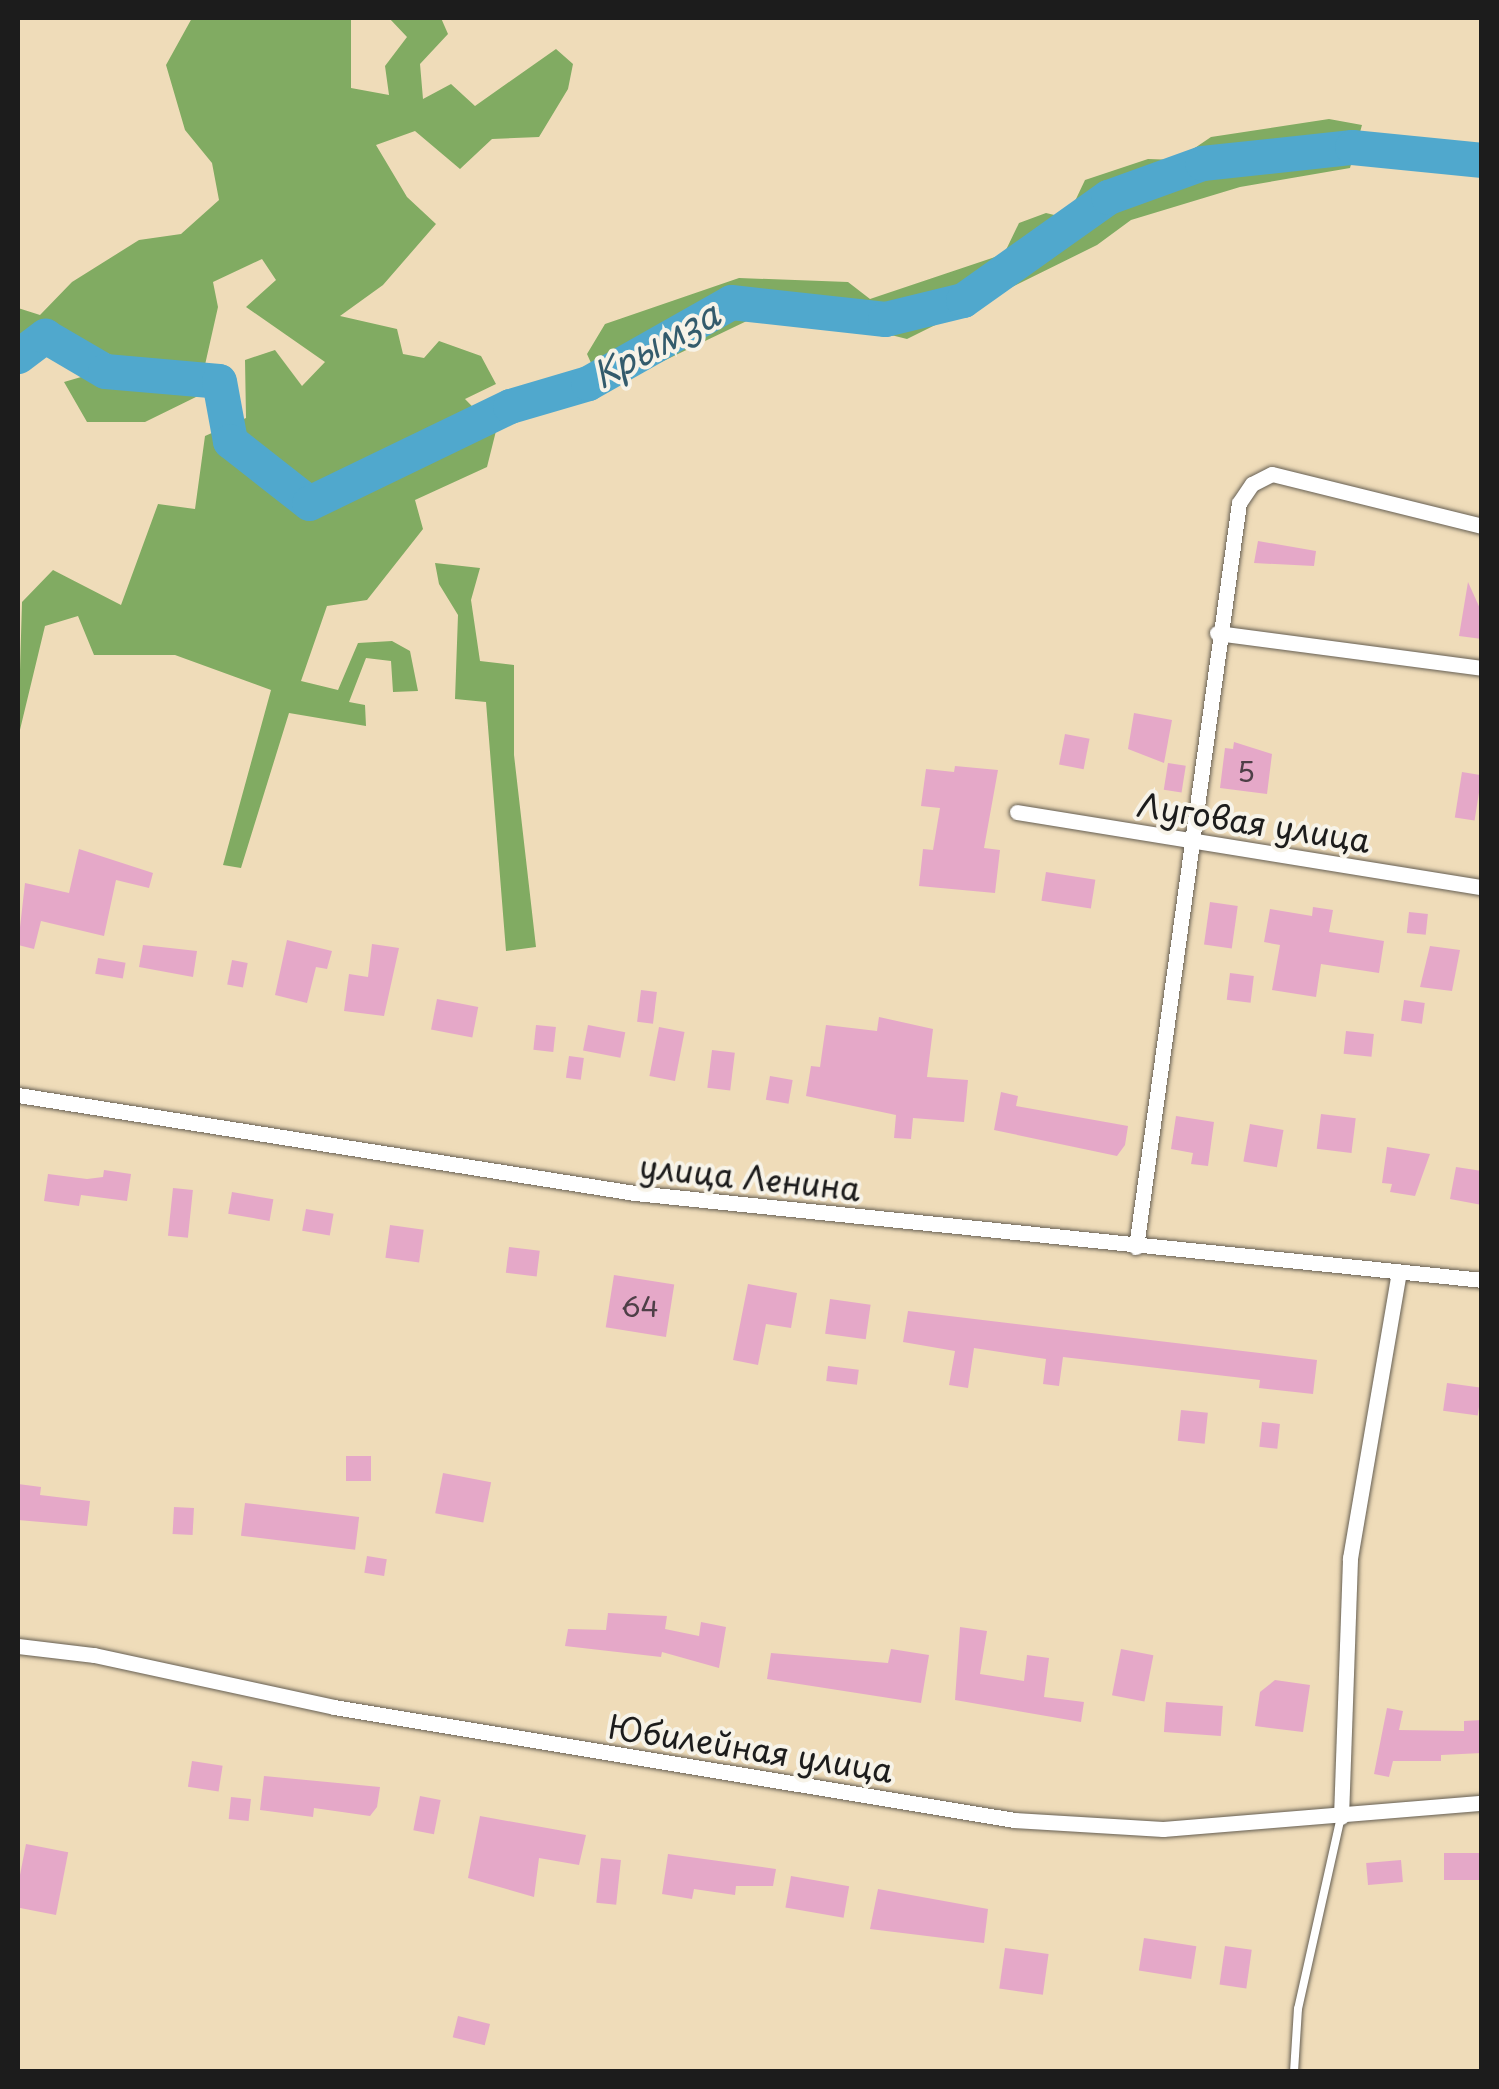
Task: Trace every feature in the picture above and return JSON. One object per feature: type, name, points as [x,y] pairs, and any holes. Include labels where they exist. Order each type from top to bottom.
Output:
[{"type":"street","points":[[1136,1247],[1217,633],[1239,503],[1252,484],[1272,474],[1482,526]]},
{"type":"street","points":[[1217,633],[1482,668]]},
{"type":"street","name":"Луговая улица","points":[[1017,812],[1482,886]]},
{"type":"street","name":"улица Ленина","points":[[18,1095],[635,1192],[1398,1276],[1482,1280]]},
{"type":"street","points":[[1341,1817],[1350,1558],[1398,1276]]},
{"type":"street","name":"Юбилейная улица","points":[[18,1646],[94,1654],[334,1707],[1014,1820],[1163,1829],[1482,1804]]},
{"type":"lane","points":[[1294,2072],[1298,2009],[1341,1817]]},
{"type":"green space","points":[[192,18],[351,18],[351,88],[389,95],[385,66],[407,37],[389,18],[441,18],[448,34],[420,64],[423,99],[451,84],[475,106],[556,49],[573,64],[568,89],[539,137],[492,139],[460,169],[415,131],[376,145],[407,197],[436,224],[383,285],[340,316],[397,329],[403,354],[424,358],[439,341],[481,356],[496,384],[465,399],[496,431],[487,467],[415,500],[423,529],[367,600],[327,606],[301,681],[338,690],[358,643],[392,641],[410,651],[418,691],[393,692],[391,661],[366,658],[349,702],[365,705],[366,726],[289,713],[241,868],[223,865],[271,690],[175,655],[94,655],[78,616],[45,626],[18,738],[22,602],[53,570],[121,605],[158,504],[195,509],[205,436],[246,418],[245,360],[275,350],[302,386],[325,362],[246,307],[276,280],[262,259],[213,282],[218,307],[198,396],[145,422],[87,422],[64,382],[129,363],[64,334],[18,351],[18,308],[40,315],[72,282],[139,240],[181,234],[219,200],[212,163],[185,130],[166,65]]},
{"type":"green space","points":[[1329,119],[1362,125],[1350,168],[1240,187],[1131,220],[1097,245],[907,339],[851,325],[753,318],[603,390],[587,354],[605,324],[739,278],[848,282],[870,299],[1004,254],[1019,223],[1046,213],[1067,218],[1085,180],[1148,159],[1177,160],[1211,137]]},
{"type":"green space","points":[[435,563],[480,568],[471,600],[480,661],[514,665],[514,755],[536,947],[506,951],[486,702],[455,699],[458,615],[439,584]]},
{"type":"building","points":[[1258,541],[1316,551],[1314,566],[1254,563]]},
{"type":"building","points":[[1468,582],[1482,613],[1482,639],[1459,636]]},
{"type":"building","points":[[1134,713],[1172,720],[1164,763],[1128,749]]},
{"type":"building","points":[[1065,734],[1090,739],[1084,769],[1059,764]]},
{"type":"building","points":[[1234,742],[1272,754],[1267,794],[1220,788],[1225,748],[1233,749]]},
{"type":"building","points":[[1168,763],[1186,766],[1182,792],[1164,790]]},
{"type":"building","points":[[955,766],[998,770],[984,848],[1000,850],[995,893],[919,886],[923,849],[933,850],[940,808],[921,806],[926,769],[954,772]]},
{"type":"building","points":[[1462,772],[1482,775],[1475,821],[1455,817]]},
{"type":"building","points":[[79,849],[153,873],[149,888],[116,880],[104,936],[41,921],[34,949],[18,945],[25,883],[69,893]]},
{"type":"building","points":[[1046,872],[1095,880],[1091,908],[1041,901]]},
{"type":"building","points":[[1210,902],[1238,906],[1232,948],[1204,945]]},
{"type":"building","points":[[1313,907],[1333,910],[1329,932],[1384,941],[1379,973],[1321,964],[1316,997],[1272,990],[1280,945],[1264,942],[1270,909],[1312,916]]},
{"type":"building","points":[[1409,912],[1428,914],[1426,935],[1407,933]]},
{"type":"building","points":[[287,940],[332,951],[327,969],[316,967],[307,1003],[275,995]]},
{"type":"building","points":[[372,944],[399,948],[384,1016],[344,1011],[349,974],[368,977]]},
{"type":"building","points":[[143,945],[197,951],[193,977],[139,967]]},
{"type":"building","points":[[1430,946],[1460,950],[1452,991],[1420,987]]},
{"type":"building","points":[[98,958],[126,963],[123,979],[95,974]]},
{"type":"building","points":[[232,960],[248,963],[243,988],[227,985]]},
{"type":"building","points":[[1230,973],[1254,976],[1251,1003],[1227,1000]]},
{"type":"building","points":[[641,990],[657,992],[653,1024],[637,1022]]},
{"type":"building","points":[[437,999],[478,1007],[472,1037],[431,1029]]},
{"type":"building","points":[[1404,1000],[1425,1003],[1422,1024],[1401,1021]]},
{"type":"building","points":[[879,1017],[933,1029],[927,1077],[968,1080],[964,1122],[913,1118],[911,1139],[894,1138],[896,1115],[806,1096],[811,1066],[820,1067],[826,1025],[877,1031]]},
{"type":"building","points":[[536,1025],[556,1027],[553,1052],[533,1050]]},
{"type":"building","points":[[588,1025],[625,1032],[620,1058],[583,1051]]},
{"type":"building","points":[[659,1027],[685,1032],[675,1081],[649,1076]]},
{"type":"building","points":[[1346,1031],[1374,1034],[1371,1057],[1344,1054]]},
{"type":"building","points":[[712,1050],[735,1053],[730,1091],[707,1088]]},
{"type":"building","points":[[569,1056],[584,1058],[581,1080],[566,1078]]},
{"type":"building","points":[[770,1076],[793,1080],[788,1104],[766,1100]]},
{"type":"building","points":[[1001,1092],[1018,1096],[1016,1106],[1128,1126],[1125,1145],[1117,1156],[994,1130]]},
{"type":"building","points":[[1321,1114],[1356,1118],[1351,1153],[1317,1149]]},
{"type":"building","points":[[1176,1116],[1214,1122],[1208,1166],[1191,1164],[1193,1153],[1171,1149]]},
{"type":"building","points":[[1250,1124],[1283,1130],[1277,1167],[1243,1161]]},
{"type":"building","points":[[1387,1147],[1430,1154],[1415,1196],[1390,1192],[1392,1184],[1382,1183]]},
{"type":"building","points":[[1456,1167],[1482,1171],[1482,1205],[1450,1199]]},
{"type":"building","points":[[104,1170],[131,1174],[127,1201],[81,1195],[79,1206],[44,1201],[48,1174],[87,1179],[103,1177]]},
{"type":"building","points":[[173,1188],[193,1190],[188,1238],[168,1236]]},
{"type":"building","points":[[232,1192],[273,1199],[270,1221],[228,1214]]},
{"type":"building","points":[[306,1209],[334,1214],[330,1236],[302,1231]]},
{"type":"building","points":[[390,1225],[424,1230],[419,1262],[385,1258]]},
{"type":"building","points":[[509,1247],[540,1251],[537,1277],[506,1273]]},
{"type":"building","points":[[614,1275],[674,1285],[666,1337],[606,1327]]},
{"type":"building","points":[[748,1284],[797,1293],[791,1328],[766,1324],[758,1365],[733,1360]]},
{"type":"building","points":[[830,1299],[871,1305],[866,1339],[825,1334]]},
{"type":"building","points":[[908,1311],[1317,1360],[1313,1394],[1259,1388],[1260,1380],[1063,1357],[1059,1386],[1043,1384],[1046,1359],[974,1348],[968,1388],[949,1385],[955,1351],[903,1342]]},
{"type":"building","points":[[828,1366],[859,1370],[857,1385],[826,1381]]},
{"type":"building","points":[[1447,1383],[1482,1388],[1478,1416],[1443,1411]]},
{"type":"building","points":[[1181,1410],[1208,1413],[1205,1444],[1178,1441]]},
{"type":"building","points":[[1262,1422],[1280,1424],[1277,1449],[1259,1447]]},
{"type":"building","points":[[346,1456],[371,1456],[371,1481],[346,1481]]},
{"type":"building","points":[[443,1473],[491,1482],[483,1523],[435,1513]]},
{"type":"building","points":[[18,1484],[41,1487],[40,1495],[90,1501],[87,1526],[18,1520]]},
{"type":"building","points":[[245,1503],[359,1517],[355,1550],[241,1536]]},
{"type":"building","points":[[174,1507],[194,1508],[193,1535],[173,1534]]},
{"type":"building","points":[[367,1556],[387,1559],[384,1576],[364,1573]]},
{"type":"building","points":[[608,1613],[667,1616],[665,1629],[699,1636],[701,1622],[726,1627],[719,1668],[662,1652],[661,1657],[565,1646],[568,1629],[606,1630]]},
{"type":"building","points":[[960,1627],[987,1631],[980,1674],[1024,1681],[1027,1655],[1049,1658],[1044,1697],[1084,1702],[1081,1722],[955,1700]]},
{"type":"building","points":[[891,1649],[929,1655],[921,1703],[767,1679],[771,1653],[888,1663]]},
{"type":"building","points":[[1121,1649],[1153,1655],[1144,1701],[1112,1695]]},
{"type":"building","points":[[1275,1680],[1310,1685],[1303,1732],[1255,1726],[1260,1692]]},
{"type":"building","points":[[1166,1702],[1223,1706],[1221,1736],[1164,1732]]},
{"type":"building","points":[[1387,1708],[1403,1711],[1399,1730],[1464,1731],[1464,1721],[1482,1720],[1482,1753],[1441,1755],[1441,1761],[1393,1761],[1389,1777],[1374,1774]]},
{"type":"building","points":[[192,1761],[223,1766],[219,1792],[188,1787]]},
{"type":"building","points":[[264,1776],[380,1787],[377,1807],[370,1816],[314,1808],[313,1817],[260,1810]]},
{"type":"building","points":[[420,1796],[441,1800],[434,1834],[413,1830]]},
{"type":"building","points":[[231,1797],[251,1799],[249,1821],[229,1819]]},
{"type":"building","points":[[480,1816],[586,1835],[579,1865],[539,1858],[534,1897],[468,1878]]},
{"type":"building","points":[[26,1844],[68,1852],[56,1915],[18,1908]]},
{"type":"building","points":[[1444,1853],[1482,1853],[1482,1880],[1444,1880]]},
{"type":"building","points":[[668,1854],[776,1869],[773,1886],[736,1886],[735,1895],[694,1889],[692,1899],[662,1894]]},
{"type":"building","points":[[601,1858],[621,1860],[616,1905],[596,1903]]},
{"type":"building","points":[[1401,1860],[1403,1882],[1368,1885],[1366,1863]]},
{"type":"building","points":[[791,1876],[849,1886],[844,1918],[785,1908]]},
{"type":"building","points":[[878,1889],[988,1909],[984,1943],[870,1929]]},
{"type":"building","points":[[1144,1938],[1196,1946],[1191,1979],[1139,1971]]},
{"type":"building","points":[[1225,1946],[1252,1950],[1246,1988],[1220,1985]]},
{"type":"building","points":[[1005,1948],[1049,1954],[1043,1995],[999,1989]]},
{"type":"building","points":[[458,2016],[490,2024],[485,2045],[453,2037]]},
{"type":"waterway","name":"Крымза","points":[[18,356],[45,336],[105,371],[219,381],[230,441],[309,503],[510,406],[588,383],[731,302],[885,319],[963,300],[1108,197],[1202,163],[1352,147],[1482,160]]}]
